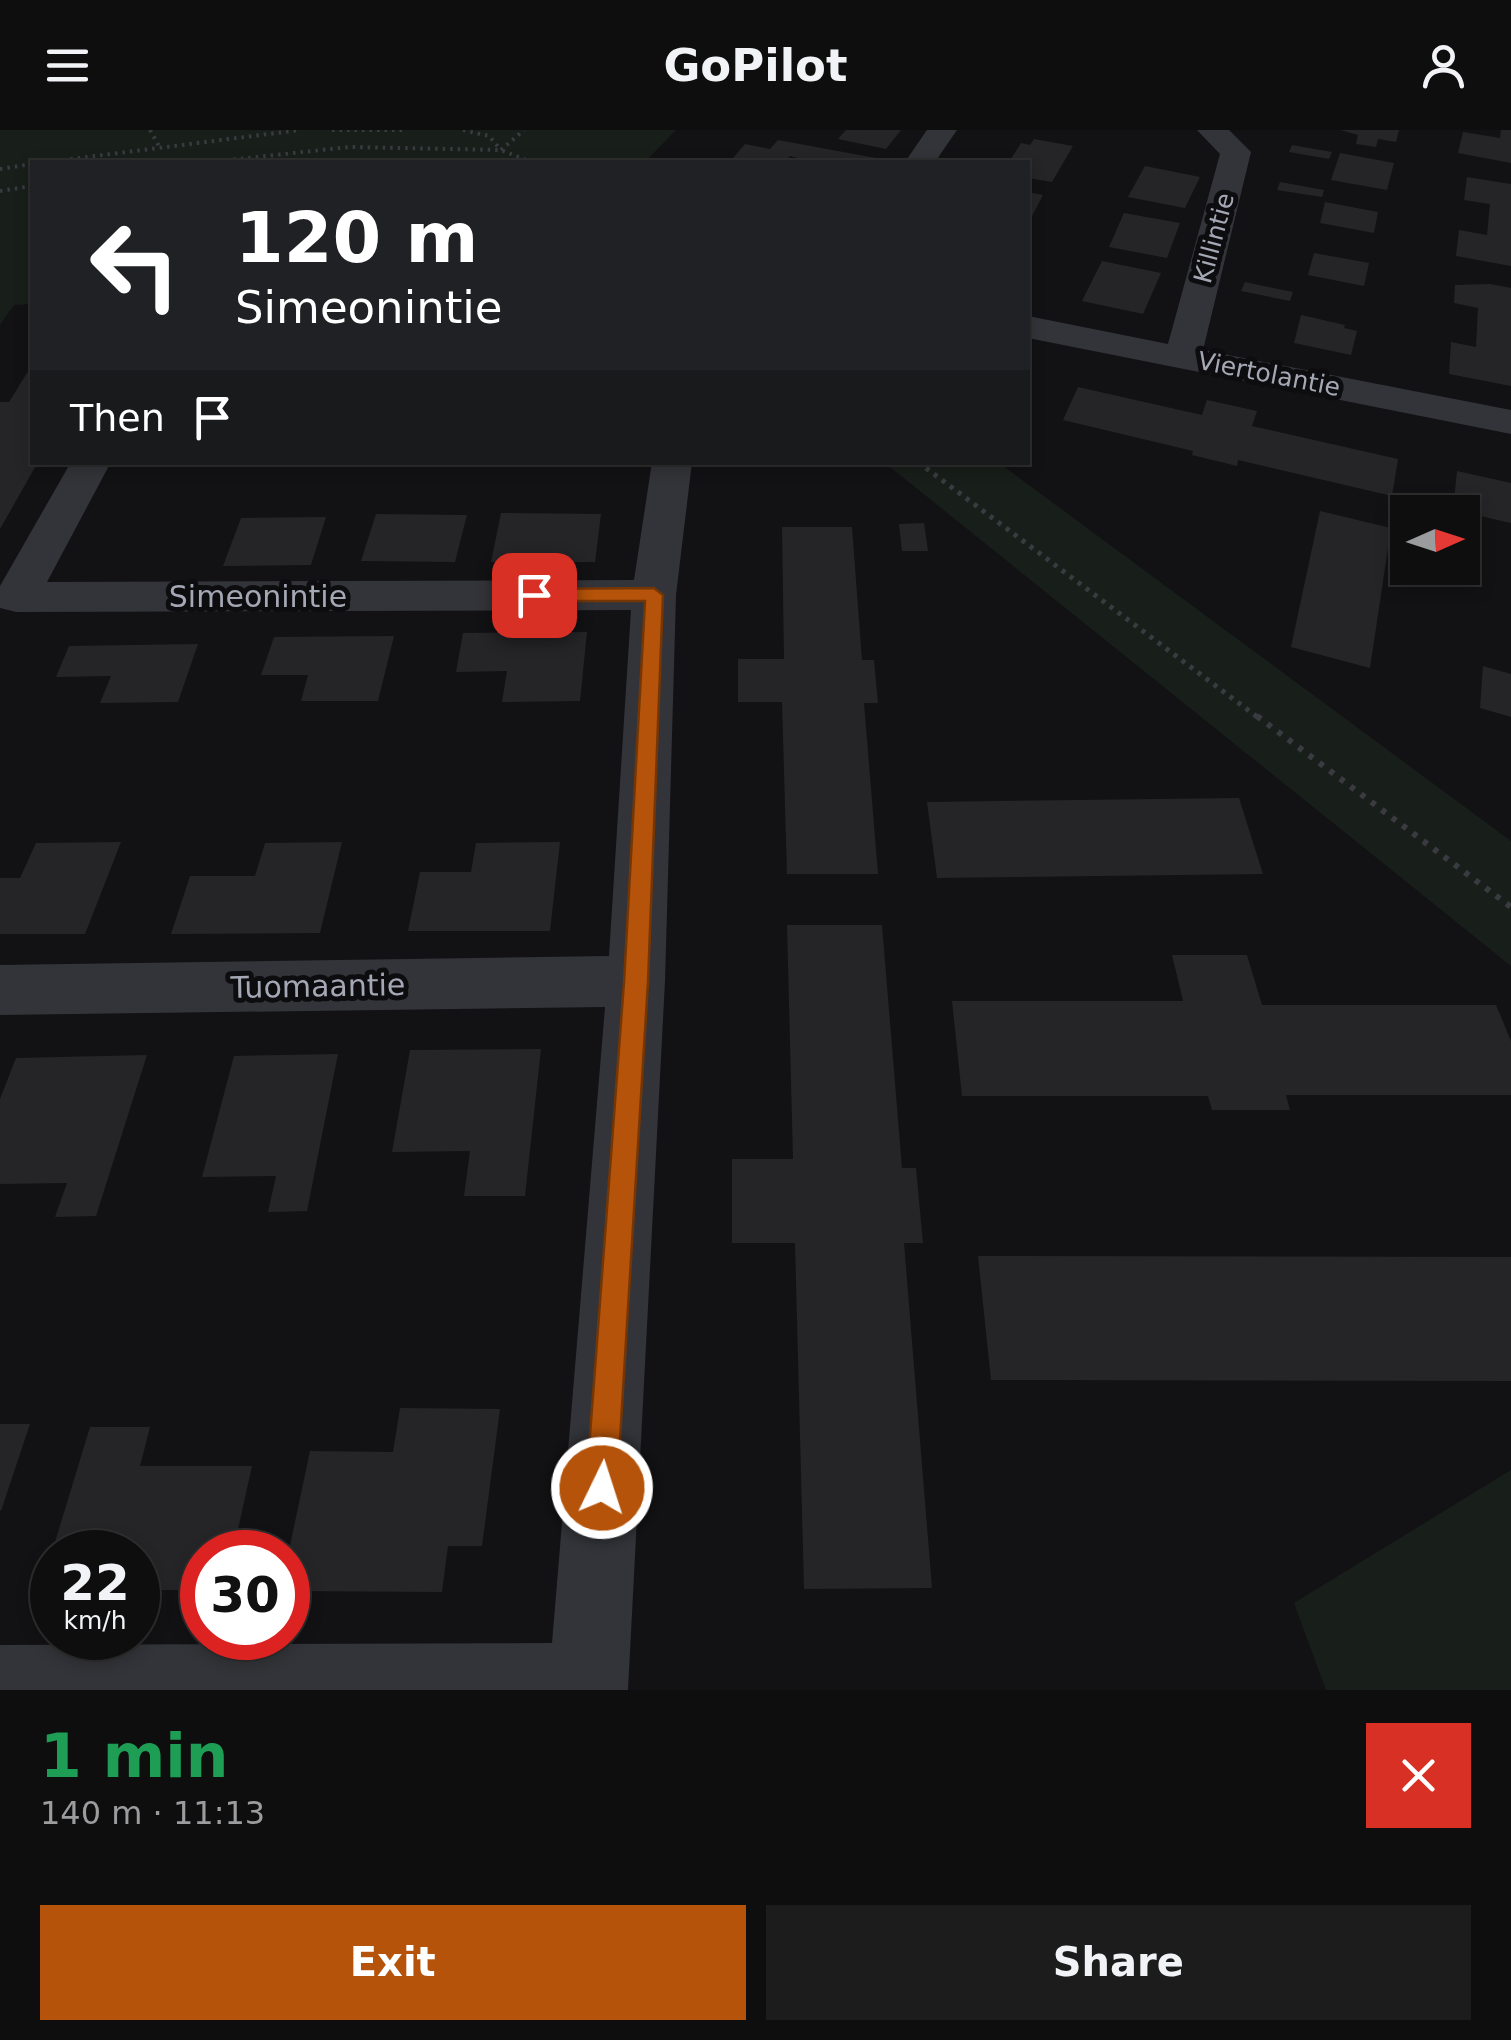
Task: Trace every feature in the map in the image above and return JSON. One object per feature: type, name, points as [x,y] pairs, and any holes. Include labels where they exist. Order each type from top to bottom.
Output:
[{"type":"street","points":[[921,160],[942,130]]},
{"type":"street","name":"Killintie","points":[[1183,356],[1236,152],[1212,130]]},
{"type":"street","name":"Viertolantie","points":[[1030,327],[1511,422]]},
{"type":"street","name":"Simeonintie","points":[[89,465],[16,597],[654,595]]},
{"type":"street","points":[[0,1685],[588,1686],[636,982],[654,595],[672,465]]},
{"type":"street","name":"Tuomaantie","points":[[0,990],[636,982]]},
{"type":"path","points":[[150,130],[160,148]]},
{"type":"path","points":[[64,160],[300,130]]},
{"type":"path","points":[[332,130],[407,130]]},
{"type":"path","points":[[463,130],[489,136],[501,150]]},
{"type":"path","points":[[501,150],[524,130]]},
{"type":"path","points":[[229,160],[349,147],[501,150],[526,160]]},
{"type":"path","points":[[0,169],[30,164]]},
{"type":"path","points":[[0,191],[30,186]]},
{"type":"path","points":[[922,465],[1511,907]]},
{"type":"shaded area","points":[[0,130],[676,130],[647,160],[30,160],[30,304],[14,305],[0,325]]},
{"type":"shaded area","points":[[887,465],[1002,465],[1511,841],[1511,966]]},
{"type":"shaded area","points":[[1511,1470],[1511,1690],[1326,1690],[1294,1603]]},
{"type":"building","points":[[846,130],[901,130],[886,149],[838,139]]},
{"type":"building","points":[[1340,130],[1399,130],[1396,142],[1378,139],[1376,147],[1356,144],[1358,135]]},
{"type":"building","points":[[1501,130],[1511,130],[1511,163],[1458,153],[1463,132],[1500,138]]},
{"type":"building","points":[[1034,139],[1073,146],[1052,182],[1030,178],[1030,160],[1010,160],[1021,143],[1030,145]]},
{"type":"building","points":[[778,140],[887,160],[733,158],[745,144],[770,149]]},
{"type":"building","points":[[1292,145],[1332,152],[1329,159],[1289,152]]},
{"type":"building","points":[[1340,153],[1394,163],[1387,190],[1331,180]]},
{"type":"building","points":[[1145,166],[1200,177],[1185,208],[1128,197]]},
{"type":"building","points":[[1467,177],[1511,184],[1511,266],[1456,256],[1459,230],[1487,235],[1490,204],[1464,200]]},
{"type":"building","points":[[1280,182],[1324,190],[1322,197],[1277,190]]},
{"type":"building","points":[[1030,192],[1043,195],[1030,220]]},
{"type":"building","points":[[1325,202],[1378,212],[1374,233],[1320,223]]},
{"type":"building","points":[[1124,213],[1180,223],[1167,258],[1109,247]]},
{"type":"building","points":[[1314,253],[1369,263],[1364,286],[1308,275]]},
{"type":"building","points":[[1102,261],[1161,273],[1143,314],[1082,301]]},
{"type":"building","points":[[1245,282],[1293,292],[1290,301],[1241,291]]},
{"type":"building","points":[[1455,285],[1511,288],[1511,386],[1449,374],[1451,342],[1476,347],[1478,308],[1454,303]]},
{"type":"building","points":[[1301,315],[1357,331],[1351,355],[1294,343]]},
{"type":"building","points":[[30,368],[30,465],[36,465],[0,529],[0,402],[9,402]]},
{"type":"building","points":[[1078,387],[1202,415],[1207,400],[1257,411],[1252,426],[1398,459],[1392,495],[1238,460],[1237,466],[1192,455],[1193,451],[1063,420]]},
{"type":"building","points":[[1457,471],[1511,483],[1511,523],[1480,516],[1480,495],[1455,495]]},
{"type":"building","points":[[1320,511],[1390,528],[1370,668],[1291,647]]},
{"type":"building","points":[[501,513],[601,514],[595,562],[491,562]]},
{"type":"building","points":[[376,514],[467,515],[455,562],[361,561]]},
{"type":"building","points":[[326,517],[311,565],[223,566],[241,518]]},
{"type":"building","points":[[924,523],[928,551],[902,551],[899,524]]},
{"type":"building","points":[[782,527],[852,527],[862,660],[874,660],[878,703],[864,703],[878,874],[787,874],[782,702],[738,702],[738,659],[784,659]]},
{"type":"building","points":[[587,632],[580,701],[502,702],[507,671],[456,672],[463,633]]},
{"type":"building","points":[[394,636],[378,701],[301,701],[308,675],[261,675],[274,637]]},
{"type":"building","points":[[198,644],[178,702],[100,703],[111,676],[56,677],[69,646]]},
{"type":"building","points":[[1483,666],[1511,674],[1511,717],[1480,708]]},
{"type":"building","points":[[1239,798],[1263,874],[937,878],[927,802]]},
{"type":"building","points":[[121,842],[85,934],[0,934],[0,878],[20,878],[36,843]]},
{"type":"building","points":[[342,842],[320,933],[171,934],[190,876],[255,876],[265,843]]},
{"type":"building","points":[[560,842],[550,931],[408,931],[420,872],[471,872],[476,843]]},
{"type":"building","points":[[787,925],[882,925],[902,1168],[916,1168],[923,1243],[904,1243],[932,1588],[804,1589],[795,1243],[732,1243],[732,1159],[793,1159]]},
{"type":"building","points":[[1172,955],[1247,955],[1262,1005],[1496,1005],[1511,1041],[1511,1095],[1286,1095],[1290,1110],[1212,1110],[1208,1096],[962,1096],[952,1001],[1183,1001]]},
{"type":"building","points":[[541,1049],[525,1196],[464,1196],[470,1151],[392,1152],[410,1050]]},
{"type":"building","points":[[338,1054],[307,1211],[268,1212],[276,1176],[202,1177],[234,1056]]},
{"type":"building","points":[[147,1055],[96,1216],[55,1217],[67,1183],[0,1184],[0,1099],[16,1058]]},
{"type":"building","points":[[978,1256],[1511,1257],[1511,1381],[991,1380]]},
{"type":"building","points":[[400,1408],[500,1409],[482,1546],[448,1546],[442,1592],[310,1591],[310,1530],[293,1530],[310,1451],[393,1452]]},
{"type":"building","points":[[0,1424],[30,1424],[1,1511],[0,1510]]},
{"type":"building","points":[[90,1427],[150,1427],[140,1466],[252,1466],[238,1530],[180,1530],[180,1590],[160,1590],[160,1530],[59,1530]]},
{"type":"route","points":[[534,595],[654,595],[636,982],[602,1488]]}]
